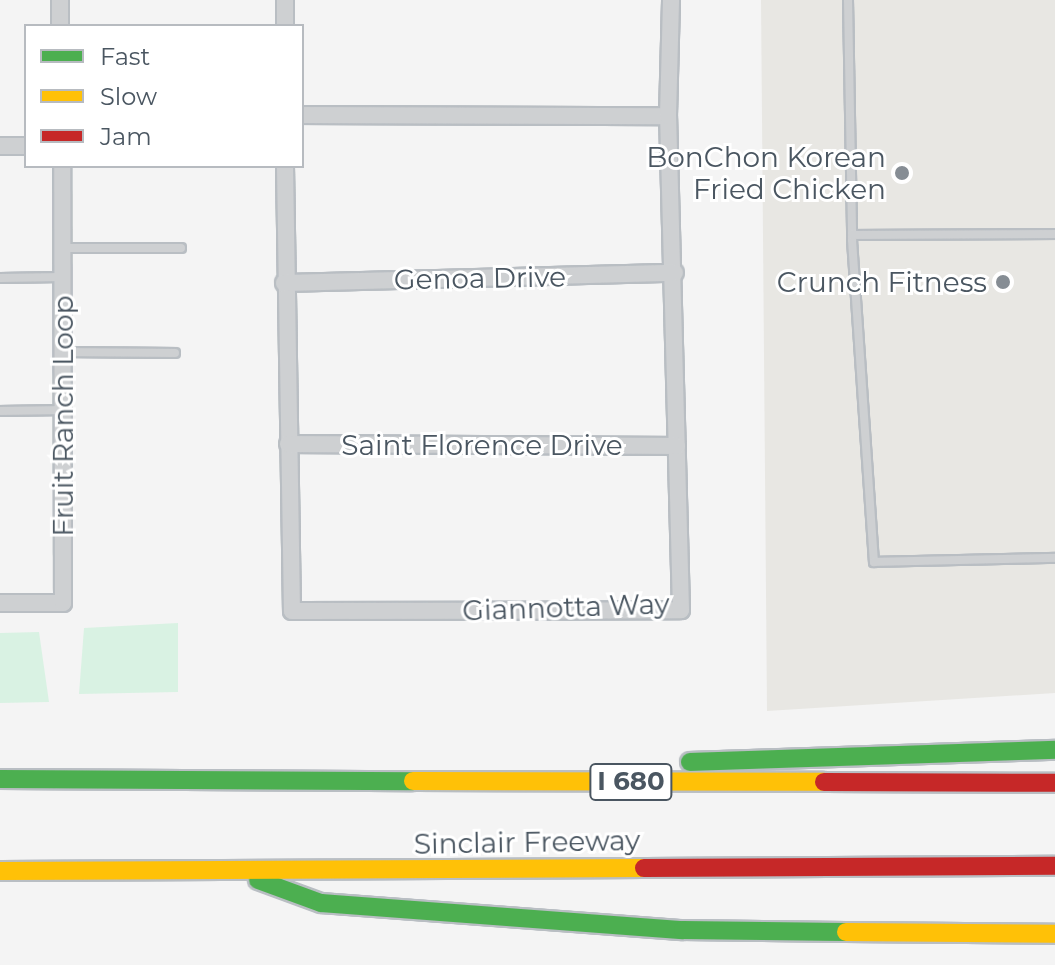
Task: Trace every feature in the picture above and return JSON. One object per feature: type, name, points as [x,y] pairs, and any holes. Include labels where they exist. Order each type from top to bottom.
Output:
[{"type":"highway","points":[[208,780],[1055,750]]},
{"type":"highway","name":"Sinclair Freeway","points":[[0,779],[1055,783]]},
{"type":"highway","name":"Sinclair Freeway","points":[[0,871],[237,873],[1055,866]]},
{"type":"highway","points":[[237,873],[321,903],[583,923],[683,930],[1055,934]]},
{"type":"street","points":[[60,0],[60,24]]},
{"type":"street","points":[[285,0],[285,24]]},
{"type":"street","name":"Giannotta Way","points":[[285,168],[284,283],[292,611],[681,610],[675,273],[668,116],[671,0]]},
{"type":"street","points":[[304,115],[668,116]]},
{"type":"street","points":[[0,146],[24,146]]},
{"type":"street","name":"Fruit Ranch Loop","points":[[0,603],[63,603],[62,168]]},
{"type":"street","name":"Genoa Drive","points":[[284,283],[675,273]]},
{"type":"street","name":"Saint Florence Drive","points":[[288,444],[677,446]]},
{"type":"lane","points":[[848,0],[852,235],[874,562],[1055,558]]},
{"type":"lane","points":[[852,235],[1055,234]]},
{"type":"lane","points":[[62,248],[181,248]]},
{"type":"lane","points":[[0,278],[62,277]]},
{"type":"lane","points":[[63,352],[175,353]]},
{"type":"lane","points":[[0,411],[63,410]]},
{"type":"shaded area","points":[[761,0],[1055,0],[1055,693],[767,711]]},
{"type":"green space","points":[[178,623],[178,692],[79,694],[84,628]]},
{"type":"green space","points":[[39,632],[49,702],[0,703],[0,633]]},
{"type":"traffic: fast","points":[[690,762],[1055,750]]},
{"type":"traffic: fast","points":[[0,779],[413,781]]},
{"type":"traffic: fast","points":[[258,880],[321,903],[683,930],[846,932]]},
{"type":"traffic: slow","points":[[413,781],[824,782]]},
{"type":"traffic: slow","points":[[0,871],[644,868]]},
{"type":"traffic: slow","points":[[846,932],[1055,934]]},
{"type":"traffic: jam","points":[[824,782],[1055,783]]},
{"type":"traffic: jam","points":[[644,868],[1055,866]]},
{"type":"place","name":"BonChon Korean Fried Chicken","points":[[902,173]]},
{"type":"place","name":"Crunch Fitness","points":[[1003,282]]}]
